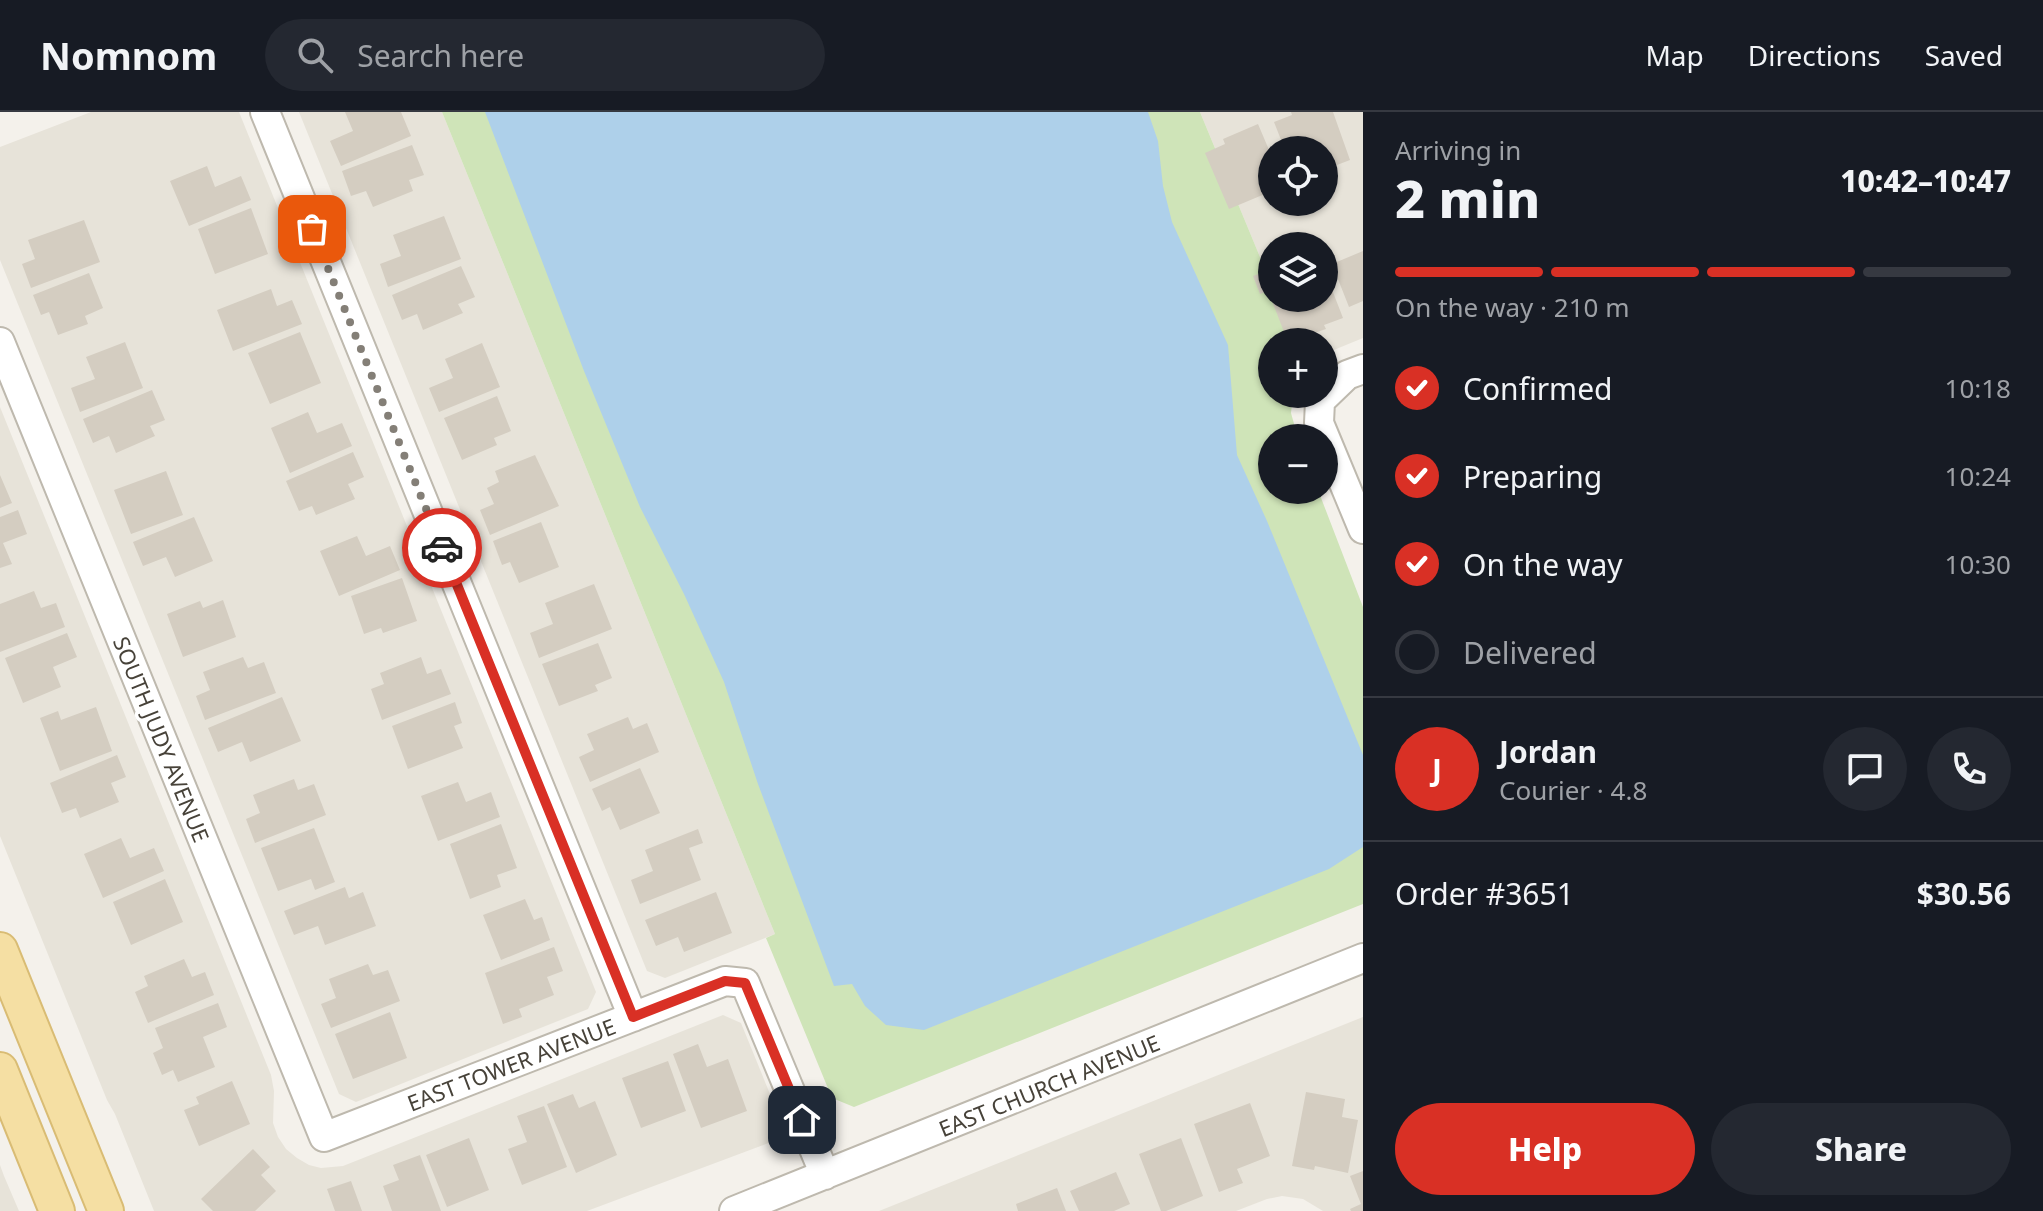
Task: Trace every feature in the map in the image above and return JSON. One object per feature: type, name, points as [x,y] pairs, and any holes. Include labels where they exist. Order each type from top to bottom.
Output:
[{"type":"main road","points":[[0,950],[106,1211]]},
{"type":"main road","points":[[0,1070],[57,1211]]},
{"type":"street","points":[[265,112],[633,1017]]},
{"type":"street","name":"SOUTH JUDY AVENUE","points":[[0,342],[324,1137]]},
{"type":"street","points":[[1363,369],[1347,375],[1320,401],[1319,423],[1363,529]]},
{"type":"street","name":"EAST CHURCH AVENUE","points":[[734,1211],[1363,958]]},
{"type":"street","name":"EAST TOWER AVENUE","points":[[324,1137],[725,981],[745,983],[825,1175]]},
{"type":"shaded area","points":[[91,112],[239,112],[596,992],[588,1009],[356,1102],[339,1094],[0,260],[0,147]]},
{"type":"shaded area","points":[[299,112],[442,112],[775,934],[665,978],[647,971]]},
{"type":"shaded area","points":[[1200,112],[1363,112],[1363,338],[1338,348],[1338,328],[1289,328],[1282,312],[1338,312],[1338,232],[1258,232],[1258,252]]},
{"type":"shaded area","points":[[0,407],[271,1075],[273,1123],[286,1149],[309,1165],[321,1168],[343,1166],[723,1015],[741,1023],[781,1121],[771,1142],[587,1211],[154,1211],[0,836]]},
{"type":"shaded area","points":[[1363,1017],[1363,1211],[1323,1211],[1303,1199],[1282,1196],[1236,1211],[879,1211]]},
{"type":"shaded area","points":[[0,1165],[4,1176],[19,1211],[0,1211]]},
{"type":"green space","points":[[442,112],[1200,112],[1258,252],[1258,312],[1282,312],[1289,328],[1258,328],[1258,408],[1292,408],[1294,424],[1258,424],[1258,504],[1323,504],[1363,607],[1363,904],[854,1107],[832,1098],[766,938],[775,934]]},
{"type":"water","points":[[485,112],[1148,112],[1158,141],[1163,186],[1172,222],[1228,345],[1237,455],[1363,755],[1363,847],[1329,869],[924,1030],[886,1025],[865,1006],[852,984],[834,986],[758,784],[724,682],[640,507],[584,371]]},
{"type":"building","points":[[345,112],[401,112],[411,136],[341,166],[330,141],[353,131]]},
{"type":"building","points":[[1291,112],[1333,112],[1350,160],[1338,165],[1338,136],[1280,136],[1274,122],[1292,115]]},
{"type":"building","points":[[1258,124],[1263,136],[1258,136],[1258,197],[1229,209],[1205,153],[1225,144],[1223,139]]},
{"type":"building","points":[[412,145],[424,175],[409,180],[413,191],[373,207],[366,191],[351,196],[342,171]]},
{"type":"building","points":[[207,166],[215,187],[241,176],[251,200],[189,226],[170,181]]},
{"type":"building","points":[[251,208],[268,254],[215,274],[198,229]]},
{"type":"building","points":[[444,216],[461,259],[388,287],[380,264],[401,256],[393,235]]},
{"type":"building","points":[[84,220],[100,262],[31,288],[22,264],[35,259],[28,240]]},
{"type":"building","points":[[1363,251],[1363,301],[1349,307],[1338,279],[1338,261]]},
{"type":"building","points":[[461,266],[475,297],[458,304],[463,313],[423,330],[417,314],[402,320],[392,295]]},
{"type":"building","points":[[89,273],[103,308],[85,316],[88,324],[58,335],[49,312],[41,315],[33,295]]},
{"type":"building","points":[[271,289],[277,306],[292,300],[302,324],[233,351],[217,310]]},
{"type":"building","points":[[1338,305],[1343,318],[1324,325],[1326,328],[1283,328],[1276,312],[1338,312]]},
{"type":"building","points":[[300,332],[321,383],[270,404],[248,353]]},
{"type":"building","points":[[125,342],[143,388],[80,412],[71,388],[95,379],[86,357]]},
{"type":"building","points":[[482,343],[500,387],[439,412],[429,388],[453,378],[445,359]]},
{"type":"building","points":[[152,390],[165,420],[150,426],[155,436],[116,453],[109,436],[93,443],[83,419]]},
{"type":"building","points":[[497,396],[511,431],[494,438],[497,445],[462,460],[444,418]]},
{"type":"building","points":[[308,412],[317,433],[342,423],[352,446],[290,473],[271,428]]},
{"type":"building","points":[[353,452],[364,477],[348,484],[355,499],[316,515],[312,506],[299,511],[286,481]]},
{"type":"building","points":[[535,455],[559,506],[490,535],[480,510],[494,504],[487,488],[499,482],[495,471]]},
{"type":"building","points":[[166,471],[183,515],[131,534],[114,490]]},
{"type":"building","points":[[0,475],[12,503],[0,508]]},
{"type":"building","points":[[18,510],[27,534],[3,543],[12,564],[0,568],[0,517]]},
{"type":"building","points":[[194,517],[213,561],[175,577],[166,557],[143,566],[133,542]]},
{"type":"building","points":[[541,522],[559,567],[519,583],[510,562],[502,565],[493,541]]},
{"type":"building","points":[[357,536],[366,556],[390,546],[400,570],[339,596],[320,551]]},
{"type":"building","points":[[402,578],[417,621],[383,633],[381,628],[364,634],[351,596]]},
{"type":"building","points":[[594,584],[612,629],[539,658],[530,633],[553,624],[545,603]]},
{"type":"building","points":[[34,591],[41,608],[56,603],[65,627],[0,652],[0,604]]},
{"type":"building","points":[[223,600],[236,637],[183,657],[167,614],[200,601],[203,608]]},
{"type":"building","points":[[67,633],[77,657],[53,667],[61,687],[23,703],[5,658]]},
{"type":"building","points":[[598,643],[612,678],[595,685],[598,691],[559,706],[542,664]]},
{"type":"building","points":[[243,657],[248,668],[264,662],[276,693],[205,720],[196,696],[210,690],[203,672]]},
{"type":"building","points":[[421,657],[427,674],[441,669],[451,694],[382,720],[371,689],[384,684],[380,673]]},
{"type":"building","points":[[282,697],[301,741],[250,762],[242,742],[218,752],[208,728]]},
{"type":"building","points":[[455,702],[462,723],[454,726],[463,748],[408,769],[392,726]]},
{"type":"building","points":[[96,707],[112,751],[60,771],[40,718],[58,711],[61,720]]},
{"type":"building","points":[[628,717],[633,729],[647,723],[659,752],[590,782],[579,757],[594,750],[587,734]]},
{"type":"building","points":[[117,755],[126,777],[111,783],[119,802],[80,818],[76,808],[62,813],[50,783]]},
{"type":"building","points":[[640,768],[660,813],[620,830],[610,807],[602,811],[592,789]]},
{"type":"building","points":[[294,779],[298,790],[314,784],[326,815],[255,843],[246,819],[260,813],[253,795]]},
{"type":"building","points":[[458,782],[466,802],[491,792],[500,817],[438,841],[421,796]]},
{"type":"building","points":[[501,824],[517,868],[497,875],[501,887],[470,899],[450,844]]},
{"type":"building","points":[[314,828],[335,882],[315,890],[311,879],[278,891],[261,848]]},
{"type":"building","points":[[698,829],[703,843],[689,848],[701,880],[640,904],[631,880],[653,871],[645,850]]},
{"type":"building","points":[[121,838],[130,858],[154,848],[164,871],[103,898],[84,854]]},
{"type":"building","points":[[165,879],[183,922],[131,945],[113,902]]},
{"type":"building","points":[[345,887],[349,898],[363,892],[376,926],[325,945],[318,926],[294,935],[284,911]]},
{"type":"building","points":[[716,892],[732,933],[684,952],[678,937],[656,946],[645,920]]},
{"type":"building","points":[[525,899],[534,920],[542,917],[550,940],[501,960],[483,915]]},
{"type":"building","points":[[554,947],[563,971],[547,977],[554,995],[519,1009],[522,1017],[503,1024],[485,973]]},
{"type":"building","points":[[184,959],[192,977],[205,972],[214,995],[148,1023],[135,992],[148,986],[144,976]]},
{"type":"building","points":[[368,964],[373,975],[388,970],[400,1001],[331,1028],[321,1004],[336,998],[329,979]]},
{"type":"building","points":[[218,1003],[227,1027],[203,1037],[215,1067],[178,1082],[173,1070],[162,1075],[153,1053],[163,1048],[155,1028]]},
{"type":"building","points":[[390,1012],[407,1058],[353,1079],[335,1034]]},
{"type":"building","points":[[698,1044],[707,1067],[728,1059],[747,1111],[701,1128],[673,1054]]},
{"type":"building","points":[[668,1061],[686,1111],[641,1128],[622,1078]]},
{"type":"building","points":[[232,1081],[250,1124],[199,1146],[184,1110],[199,1104],[196,1097]]},
{"type":"building","points":[[1306,1092],[1345,1099],[1342,1117],[1358,1120],[1348,1173],[1315,1166],[1314,1170],[1292,1166]]},
{"type":"building","points":[[573,1094],[579,1108],[595,1101],[617,1155],[576,1173],[547,1104]]},
{"type":"building","points":[[1250,1103],[1270,1156],[1237,1169],[1243,1183],[1219,1192],[1194,1124]]},
{"type":"building","points":[[544,1106],[567,1167],[522,1185],[508,1149],[527,1142],[517,1116]]},
{"type":"building","points":[[469,1138],[489,1190],[447,1207],[426,1155]]},
{"type":"building","points":[[1181,1138],[1203,1196],[1161,1211],[1139,1154]]},
{"type":"building","points":[[253,1149],[270,1167],[261,1175],[276,1191],[255,1211],[213,1211],[201,1199]]},
{"type":"building","points":[[420,1155],[441,1211],[392,1211],[383,1186],[399,1180],[393,1165]]},
{"type":"building","points":[[1363,1171],[1363,1211],[1351,1211],[1361,1204],[1350,1176]]},
{"type":"building","points":[[1116,1172],[1130,1204],[1114,1211],[1079,1211],[1070,1191]]},
{"type":"building","points":[[351,1181],[362,1211],[335,1211],[327,1189]]},
{"type":"building","points":[[1057,1188],[1066,1211],[1018,1211],[1016,1204]]},
{"type":"way so far","points":[[312,229],[442,548]]},
{"type":"route","points":[[442,548],[633,1017],[725,981],[745,983],[802,1120]]}]
